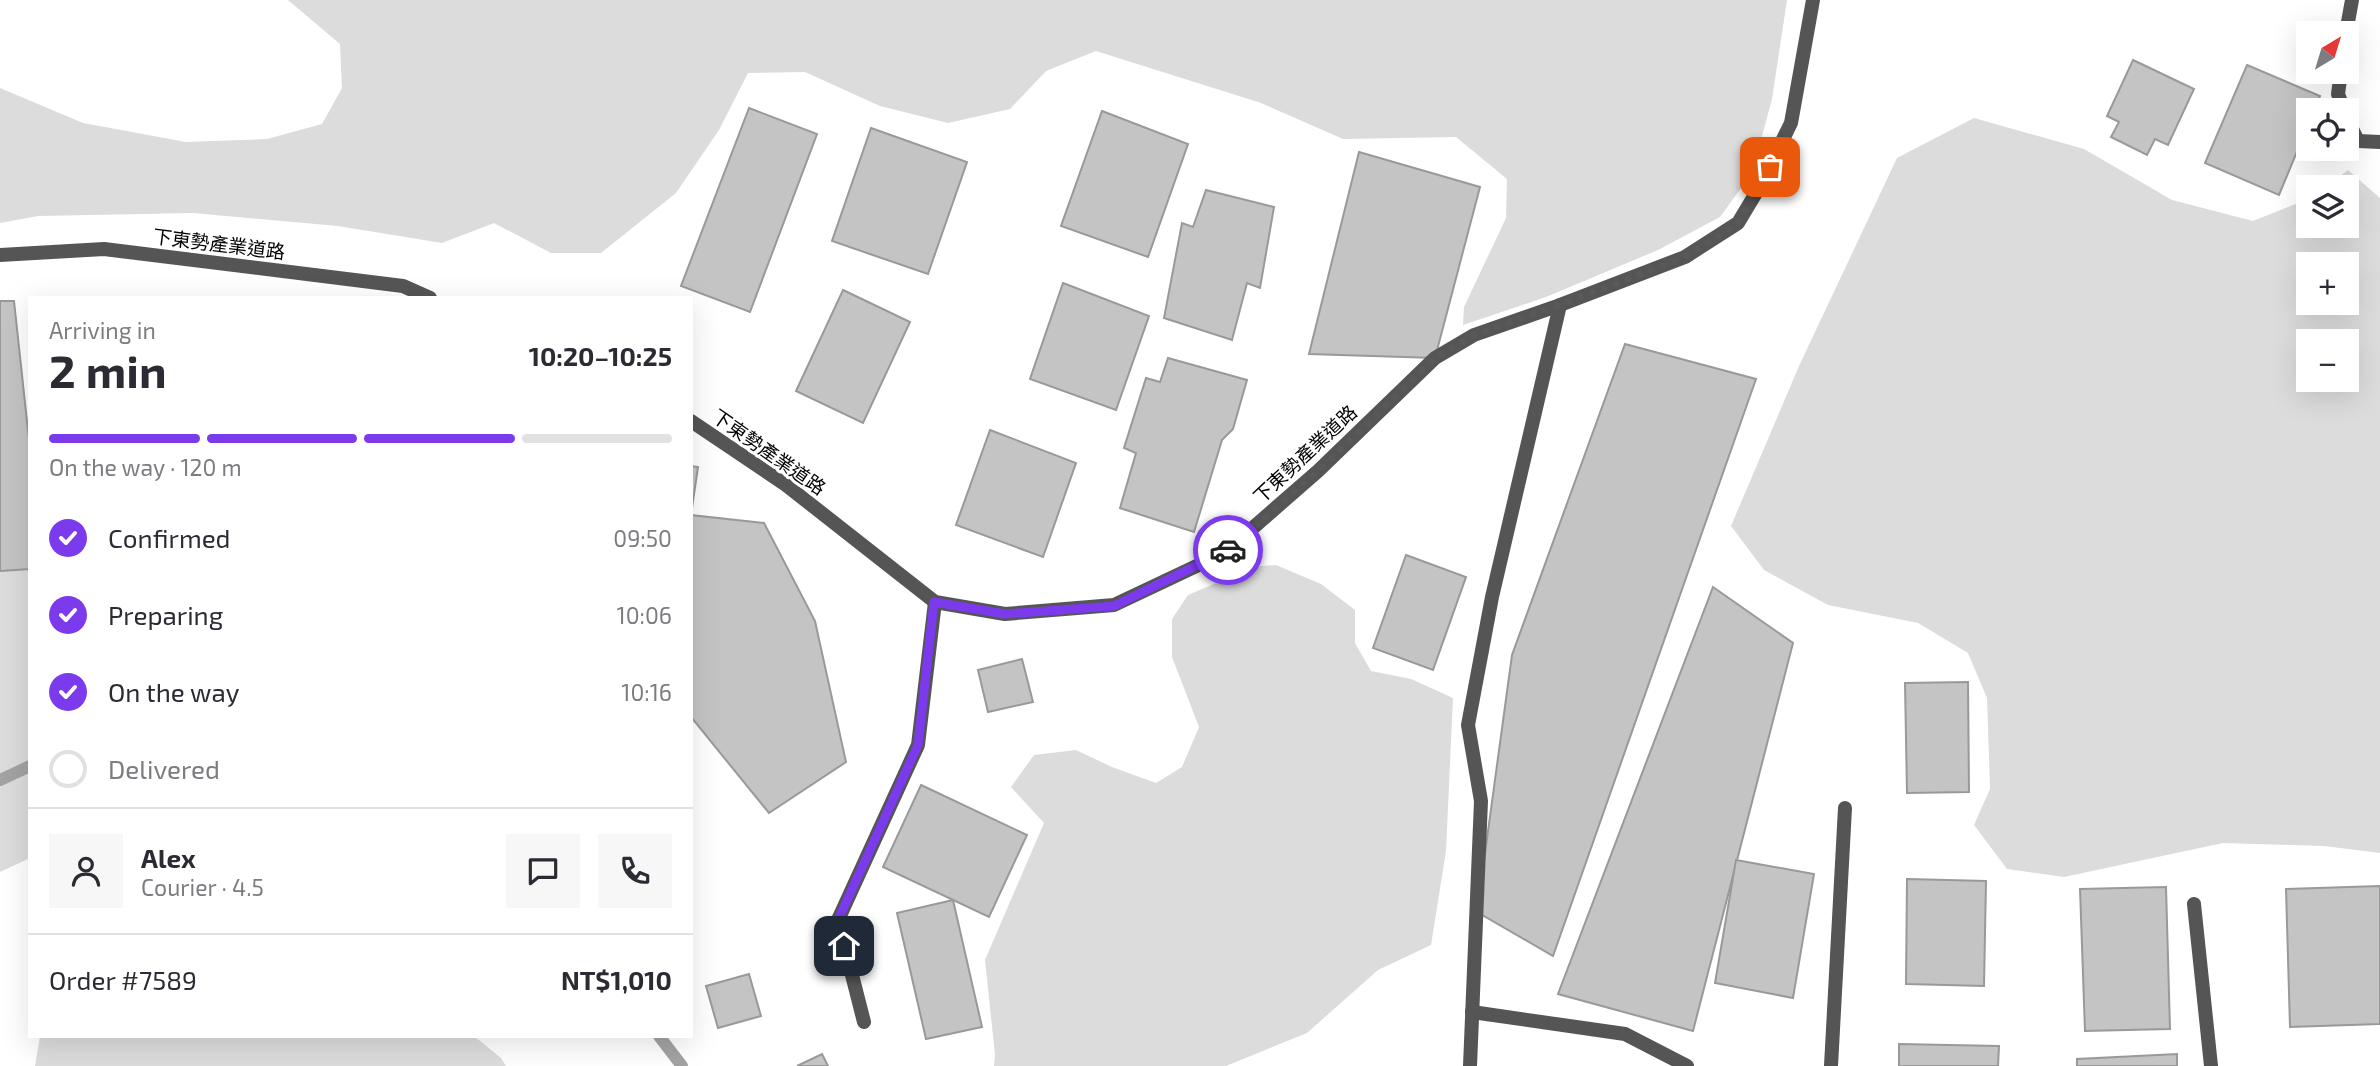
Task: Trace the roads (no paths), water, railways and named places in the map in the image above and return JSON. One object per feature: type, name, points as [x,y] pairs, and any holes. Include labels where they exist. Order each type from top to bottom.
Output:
[{"type":"street","name":"下東勢產業道路","points":[[693,422],[786,485],[934,602],[1005,614],[1114,606],[1224,553],[1318,471],[1435,358],[1474,335],[1685,257],[1738,223],[1759,188],[1791,123],[1813,0]]},
{"type":"street","points":[[2348,21],[2352,0]]},
{"type":"street","points":[[2359,141],[2380,142]]},
{"type":"street","name":"下東勢產業道路","points":[[0,255],[104,249],[403,286],[426,296]]},
{"type":"street","points":[[1470,1066],[1481,801],[1468,725],[1492,597],[1560,305]]},
{"type":"street","points":[[864,1022],[838,920],[918,745],[934,602]]},
{"type":"street","points":[[1831,1066],[1845,808]]},
{"type":"street","points":[[2194,904],[2211,1066]]},
{"type":"street","points":[[1472,1012],[1625,1034],[1688,1066]]},
{"type":"waterway","points":[[0,780],[28,767]]},
{"type":"waterway","points":[[661,1038],[682,1066]]}]
